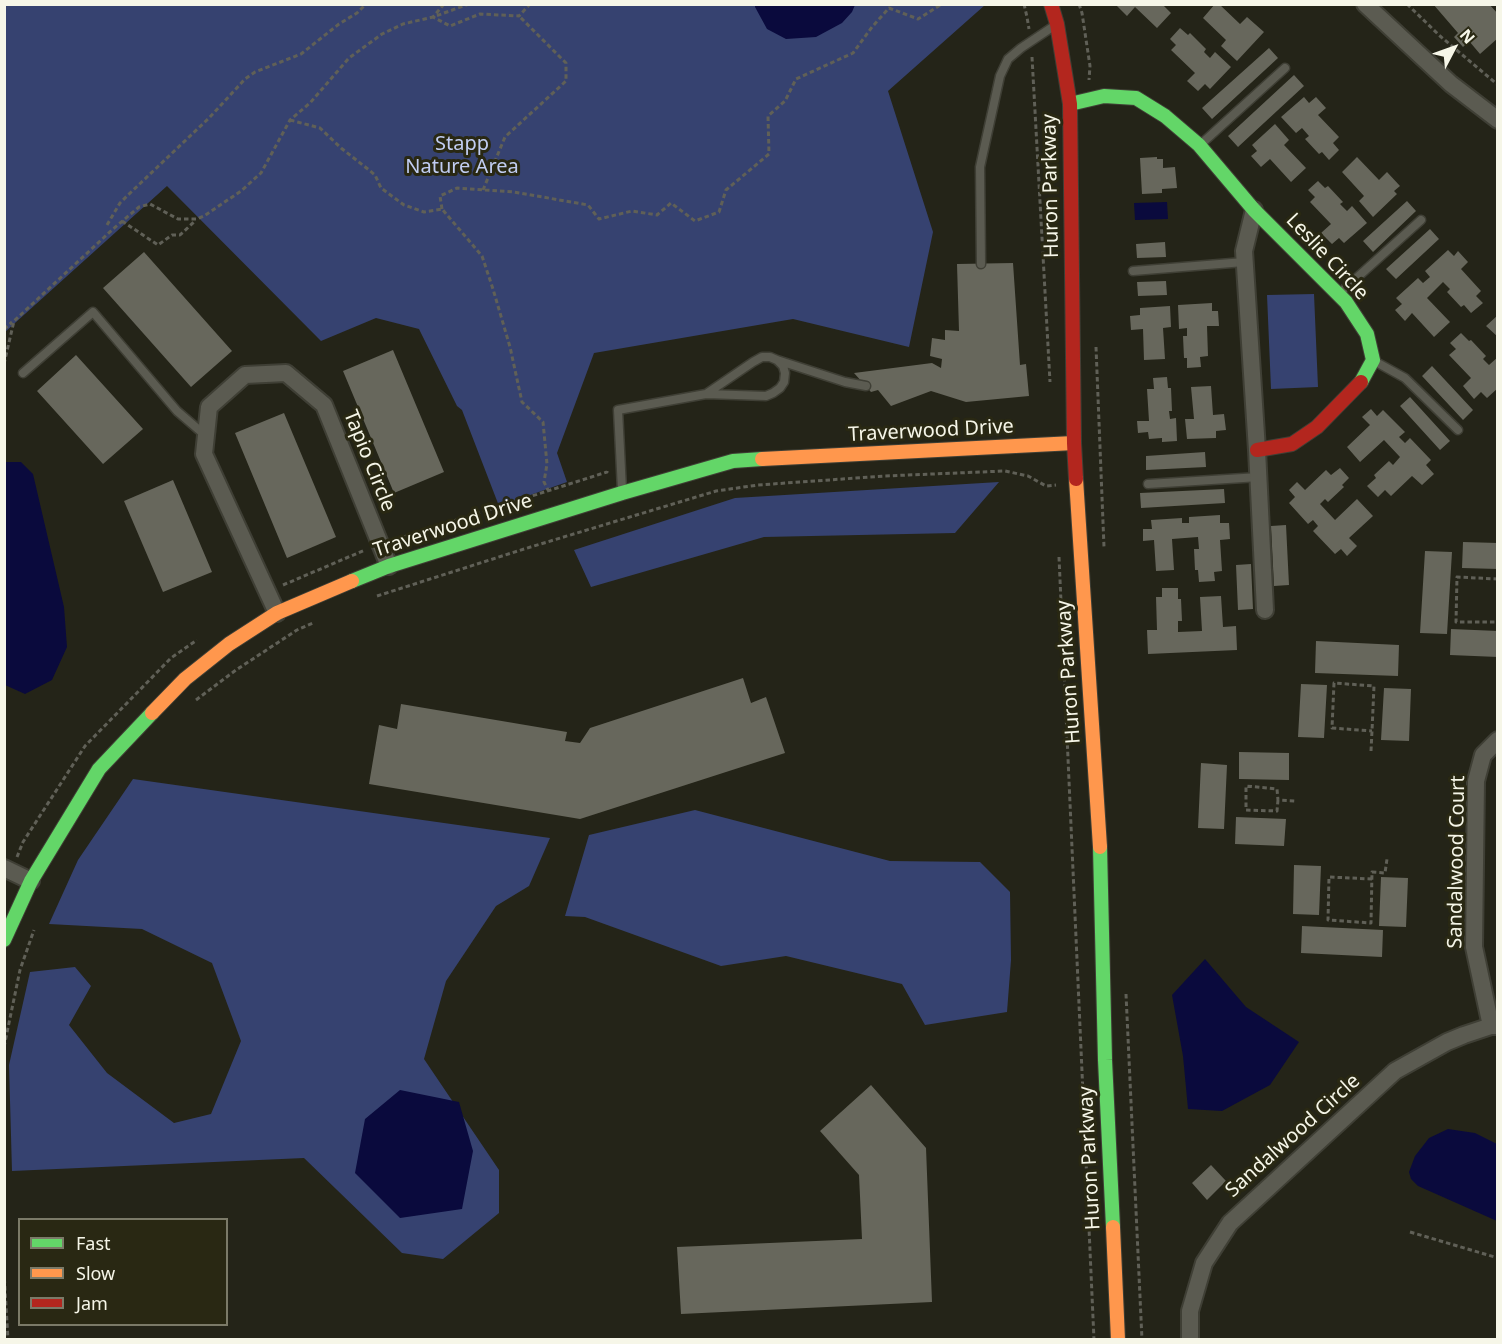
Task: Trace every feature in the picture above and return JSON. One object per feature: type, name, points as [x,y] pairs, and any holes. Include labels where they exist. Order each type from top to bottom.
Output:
[{"type":"street","name":"Huron Parkway","points":[[1051,4],[1057,24],[1070,104],[1074,443],[1099,825],[1104,1060],[1118,1340]]},
{"type":"street","points":[[1365,4],[1451,84],[1497,120]]},
{"type":"street","name":"Leslie Circle","points":[[1070,104],[1104,96],[1136,98],[1165,116],[1199,145],[1254,210],[1346,302],[1367,334],[1373,360]]},
{"type":"street","points":[[1254,210],[1244,251],[1244,262],[1259,477],[1265,610]]},
{"type":"street","points":[[1257,450],[1292,444],[1317,427],[1363,380],[1373,360]]},
{"type":"street","name":"Tapio Circle","points":[[277,613],[204,454],[209,407],[245,375],[286,373],[324,405],[389,566]]},
{"type":"street","name":"Traverwood Drive","points":[[4,940],[31,881],[99,769],[185,679],[229,644],[277,613],[389,566],[733,461],[1074,443]]},
{"type":"street","name":"Sandalwood Court","points":[[1494,1026],[1474,947],[1476,781],[1483,755],[1497,740]]},
{"type":"street","points":[[4,868],[31,881]]},
{"type":"street","name":"Sandalwood Circle","points":[[1190,1340],[1191,1311],[1203,1263],[1230,1223],[1395,1071],[1447,1042],[1494,1026]]},
{"type":"lane","points":[[981,264],[981,168],[1000,76],[1008,59],[1057,24]]},
{"type":"lane","points":[[1199,145],[1285,68]]},
{"type":"lane","points":[[1338,294],[1421,220]]},
{"type":"lane","points":[[1133,271],[1244,262]]},
{"type":"lane","points":[[23,373],[93,312],[177,411],[206,437]]},
{"type":"lane","points":[[706,394],[762,357],[770,357],[866,387]]},
{"type":"lane","points":[[622,493],[618,410],[706,394],[766,396],[780,388],[784,382],[783,366],[777,360]]},
{"type":"lane","points":[[1373,360],[1405,378],[1458,430]]},
{"type":"lane","points":[[1148,484],[1259,477]]},
{"type":"path","points":[[107,225],[120,203],[209,118],[245,79],[255,72],[301,54],[366,4]]},
{"type":"path","points":[[433,17],[444,4]]},
{"type":"path","points":[[121,221],[158,245],[172,235],[180,235],[197,219],[241,191],[261,173],[290,120],[310,103],[349,58],[382,34],[403,24],[433,17],[469,4]]},
{"type":"path","points":[[519,16],[530,4]]},
{"type":"path","points":[[548,491],[544,482],[547,464],[543,423],[522,402],[510,347],[482,255],[441,209],[440,196],[457,188],[514,192],[588,205],[599,219],[632,211],[657,215],[671,203],[695,221],[718,212],[726,190],[770,154],[768,116],[785,101],[796,79],[853,53],[889,8],[918,19],[942,4]]},
{"type":"path","points":[[1024,4],[1030,42],[1051,391]]},
{"type":"path","points":[[1079,4],[1090,66],[1089,81]]},
{"type":"path","points":[[1407,4],[1497,85]]},
{"type":"path","points":[[433,17],[450,26],[480,14],[519,16],[566,63],[566,81],[505,137],[483,190]]},
{"type":"path","points":[[290,120],[320,128],[375,175],[381,188],[404,205],[424,212],[441,209]]},
{"type":"path","points":[[4,329],[139,207],[150,204],[178,219],[197,219]]},
{"type":"path","points":[[4,364],[14,321]]},
{"type":"path","points":[[396,539],[607,472],[607,461]]},
{"type":"path","points":[[368,599],[716,491],[758,485],[1005,471],[1028,476],[1046,486],[1056,485],[1055,476]]},
{"type":"path","points":[[278,587],[366,549]]},
{"type":"path","points":[[1059,557],[1094,1340]]},
{"type":"path","points":[[1497,579],[1457,577],[1456,622],[1497,622]]},
{"type":"path","points":[[195,701],[253,658],[297,630],[317,621]]},
{"type":"path","points":[[1371,751],[1372,731],[1374,686],[1334,683],[1332,728],[1372,731]]},
{"type":"path","points":[[1246,786],[1277,789],[1278,800],[1277,812],[1246,810],[1246,786]]},
{"type":"path","points":[[1278,800],[1296,801]]},
{"type":"path","points":[[1372,879],[1329,877],[1328,920],[1371,923],[1372,879],[1372,872],[1386,873],[1387,859]]},
{"type":"path","points":[[4,1047],[20,970],[35,926]]},
{"type":"path","points":[[1410,1232],[1497,1258]]},
{"type":"path","points":[[4,1271],[8,1340]]},
{"type":"green space","name":"Stapp Nature Area","points":[[4,5],[985,5],[888,91],[933,232],[909,347],[793,319],[594,353],[557,453],[567,482],[499,506],[462,410],[457,406],[419,329],[376,318],[321,341],[167,186],[5,332]]},
{"type":"green space","points":[[1314,294],[1318,387],[1271,389],[1267,295]]},
{"type":"green space","points":[[999,482],[955,533],[764,537],[591,587],[574,550],[735,498]]},
{"type":"green space","points":[[133,779],[550,838],[529,886],[496,906],[446,981],[424,1059],[499,1170],[499,1213],[443,1259],[402,1253],[304,1158],[12,1171],[9,1065],[30,972],[75,967],[91,986],[69,1025],[107,1073],[174,1123],[211,1114],[241,1041],[212,963],[142,929],[49,924],[78,860]]},
{"type":"green space","points":[[695,810],[890,861],[980,862],[1010,892],[1011,960],[1007,1012],[925,1025],[902,984],[786,956],[721,966],[585,917],[565,916],[589,835]]},
{"type":"shaded area","points":[[755,4],[855,5],[842,23],[816,37],[786,39],[767,29]]},
{"type":"shaded area","points":[[1167,202],[1168,219],[1135,220],[1134,203]]},
{"type":"shaded area","points":[[5,462],[21,462],[33,474],[64,607],[67,647],[52,680],[25,694],[5,685]]},
{"type":"shaded area","points":[[1205,959],[1246,1007],[1299,1042],[1270,1085],[1222,1111],[1188,1109],[1183,1056],[1172,995]]},
{"type":"shaded area","points":[[400,1090],[459,1102],[473,1151],[462,1209],[400,1218],[355,1173],[365,1119]]},
{"type":"shaded area","points":[[1448,1129],[1475,1133],[1497,1144],[1497,1221],[1418,1186],[1411,1179],[1409,1172],[1415,1156],[1429,1138]]},
{"type":"building","points":[[1115,4],[1162,4],[1171,13],[1157,28],[1135,7],[1127,16]]},
{"type":"building","points":[[1215,4],[1219,4],[1240,24],[1247,17],[1264,32],[1237,61],[1221,46],[1226,40],[1203,18]]},
{"type":"building","points":[[1433,4],[1489,4],[1498,14],[1498,38],[1480,54],[1469,41],[1463,47],[1454,37],[1458,33]]},
{"type":"building","points":[[1180,28],[1188,35],[1190,33],[1206,49],[1204,52],[1210,58],[1215,52],[1231,67],[1210,89],[1205,84],[1198,91],[1187,81],[1195,73],[1171,50],[1176,45],[1170,39]]},
{"type":"building","points":[[1269,48],[1278,58],[1212,119],[1202,108]]},
{"type":"building","points":[[1294,75],[1304,86],[1238,147],[1228,136]]},
{"type":"building","points":[[1304,97],[1309,103],[1316,97],[1326,108],[1318,115],[1339,137],[1333,143],[1339,150],[1329,160],[1322,152],[1319,154],[1305,139],[1309,136],[1302,128],[1296,133],[1281,117]]},
{"type":"building","points":[[1275,124],[1289,140],[1284,145],[1306,168],[1291,182],[1270,159],[1261,167],[1251,156],[1257,151],[1252,145]]},
{"type":"building","points":[[1157,157],[1157,159],[1163,159],[1163,168],[1175,167],[1177,188],[1162,189],[1162,193],[1142,194],[1140,158]]},
{"type":"building","points":[[1357,157],[1379,180],[1387,172],[1400,186],[1394,191],[1397,194],[1373,217],[1359,201],[1364,196],[1342,172]]},
{"type":"building","points":[[1318,181],[1325,188],[1328,186],[1343,202],[1340,204],[1347,211],[1352,206],[1367,223],[1344,243],[1339,238],[1332,244],[1321,233],[1331,224],[1310,202],[1315,197],[1308,190]]},
{"type":"building","points":[[1407,201],[1416,211],[1373,252],[1363,241]]},
{"type":"building","points":[[1430,229],[1439,239],[1396,279],[1386,269]]},
{"type":"building","points":[[1165,242],[1166,257],[1137,258],[1136,244]]},
{"type":"building","points":[[1448,250],[1454,256],[1458,251],[1468,262],[1461,269],[1481,291],[1476,296],[1483,303],[1471,313],[1464,305],[1461,307],[1447,292],[1450,289],[1443,282],[1427,298],[1450,322],[1434,337],[1412,313],[1405,321],[1395,310],[1402,304],[1396,298],[1418,278],[1423,283],[1430,277],[1425,271]]},
{"type":"building","points":[[144,252],[232,351],[191,387],[103,288]]},
{"type":"building","points":[[1013,263],[1020,365],[1026,364],[1029,396],[966,402],[931,391],[891,406],[878,390],[871,392],[854,373],[932,363],[941,368],[942,359],[930,356],[932,338],[945,340],[945,330],[959,331],[957,264]]},
{"type":"building","points":[[1166,281],[1167,295],[1138,296],[1137,282]]},
{"type":"building","points":[[1212,303],[1212,311],[1218,311],[1219,326],[1207,326],[1208,356],[1200,357],[1201,367],[1187,368],[1183,336],[1187,336],[1187,328],[1179,329],[1178,305]]},
{"type":"building","points":[[1170,306],[1171,327],[1163,328],[1165,359],[1144,360],[1143,329],[1131,330],[1130,316],[1140,315],[1140,308]]},
{"type":"building","points":[[1498,315],[1498,337],[1486,326]]},
{"type":"building","points":[[1461,333],[1486,356],[1483,359],[1489,365],[1498,357],[1498,388],[1487,398],[1481,392],[1474,399],[1463,386],[1471,378],[1449,355],[1456,349],[1450,343]]},
{"type":"building","points":[[393,350],[444,472],[394,493],[343,371]]},
{"type":"building","points":[[76,355],[143,429],[103,464],[37,391]]},
{"type":"building","points":[[1432,366],[1473,410],[1463,420],[1422,376]]},
{"type":"building","points":[[1167,377],[1168,388],[1171,388],[1170,419],[1176,418],[1177,441],[1162,442],[1162,438],[1149,439],[1148,432],[1138,433],[1137,421],[1149,421],[1147,389],[1154,389],[1153,378]]},
{"type":"building","points":[[1211,386],[1213,415],[1224,414],[1226,430],[1216,431],[1216,438],[1187,439],[1185,419],[1194,419],[1191,387]]},
{"type":"building","points":[[1410,397],[1450,441],[1440,450],[1400,406]]},
{"type":"building","points":[[1371,409],[1377,416],[1383,410],[1405,432],[1399,437],[1405,443],[1410,438],[1431,460],[1426,465],[1434,474],[1422,485],[1412,476],[1391,496],[1385,490],[1378,497],[1367,486],[1376,478],[1374,475],[1389,461],[1393,465],[1400,457],[1384,440],[1360,462],[1347,447],[1370,425],[1362,417]]},
{"type":"building","points":[[284,413],[336,537],[287,558],[235,433]]},
{"type":"building","points":[[1205,452],[1206,467],[1146,470],[1146,456]]},
{"type":"building","points":[[1340,468],[1349,478],[1342,485],[1344,487],[1328,502],[1325,499],[1320,504],[1335,520],[1357,499],[1373,516],[1349,538],[1357,546],[1347,556],[1341,549],[1335,554],[1313,531],[1318,526],[1313,520],[1308,524],[1289,503],[1295,497],[1289,490],[1297,482],[1305,490],[1326,470],[1331,475]]},
{"type":"building","points":[[173,480],[212,572],[163,592],[124,501]]},
{"type":"building","points":[[1224,489],[1225,503],[1141,508],[1140,493]]},
{"type":"building","points":[[1220,515],[1220,523],[1229,523],[1230,539],[1220,540],[1222,571],[1214,572],[1215,581],[1199,582],[1198,570],[1195,570],[1194,549],[1199,549],[1198,537],[1172,539],[1174,570],[1156,571],[1154,540],[1143,541],[1143,529],[1152,529],[1151,520],[1182,518],[1182,523],[1189,523],[1189,517]]},
{"type":"building","points":[[1286,525],[1289,585],[1274,586],[1271,526]]},
{"type":"building","points":[[1463,542],[1498,543],[1498,569],[1462,568]]},
{"type":"building","points":[[1425,551],[1452,552],[1447,634],[1420,633]]},
{"type":"building","points":[[1251,564],[1253,609],[1238,610],[1236,565]]},
{"type":"building","points":[[1162,588],[1178,588],[1182,621],[1178,621],[1178,632],[1202,631],[1200,597],[1221,596],[1223,627],[1236,626],[1237,650],[1148,654],[1147,630],[1157,630],[1156,597],[1162,597]]},
{"type":"building","points":[[1451,629],[1498,631],[1498,657],[1450,655]]},
{"type":"building","points":[[1316,641],[1399,645],[1398,676],[1315,673]]},
{"type":"building","points":[[743,678],[751,703],[766,697],[785,753],[580,819],[369,784],[379,725],[397,729],[401,704],[567,732],[565,741],[580,743],[590,728]]},
{"type":"building","points":[[1301,684],[1327,685],[1324,738],[1298,737]]},
{"type":"building","points":[[1384,688],[1411,689],[1409,741],[1381,740]]},
{"type":"building","points":[[1239,752],[1289,753],[1289,780],[1239,779]]},
{"type":"building","points":[[1201,763],[1227,765],[1224,829],[1198,828]]},
{"type":"building","points":[[1236,817],[1286,819],[1284,846],[1235,844]]},
{"type":"building","points":[[1294,865],[1321,866],[1319,915],[1293,914]]},
{"type":"building","points":[[1381,877],[1408,878],[1406,927],[1379,926]]},
{"type":"building","points":[[1302,926],[1383,930],[1382,957],[1301,953]]},
{"type":"building","points":[[871,1085],[926,1148],[932,1302],[681,1314],[677,1247],[862,1239],[859,1175],[820,1131]]},
{"type":"building","points":[[1211,1165],[1226,1181],[1207,1200],[1192,1183]]},
{"type":"traffic: fast","points":[[1070,104],[1104,96],[1136,98],[1165,116],[1199,145],[1254,210],[1346,302],[1367,334],[1373,360],[1361,382]]},
{"type":"traffic: fast","points":[[352,581],[389,566],[622,493],[733,461],[762,459]]},
{"type":"traffic: fast","points":[[4,940],[31,881],[99,769],[152,713]]},
{"type":"traffic: fast","points":[[1100,847],[1105,1060],[1113,1227]]},
{"type":"traffic: slow","points":[[762,459],[1074,443]]},
{"type":"traffic: slow","points":[[1076,479],[1100,847]]},
{"type":"traffic: slow","points":[[152,713],[185,679],[229,644],[277,613],[352,581]]},
{"type":"traffic: slow","points":[[1113,1227],[1118,1340]]},
{"type":"traffic: jam","points":[[1051,4],[1057,24],[1070,104],[1076,479]]},
{"type":"traffic: jam","points":[[1257,450],[1292,444],[1317,427],[1361,382]]}]
